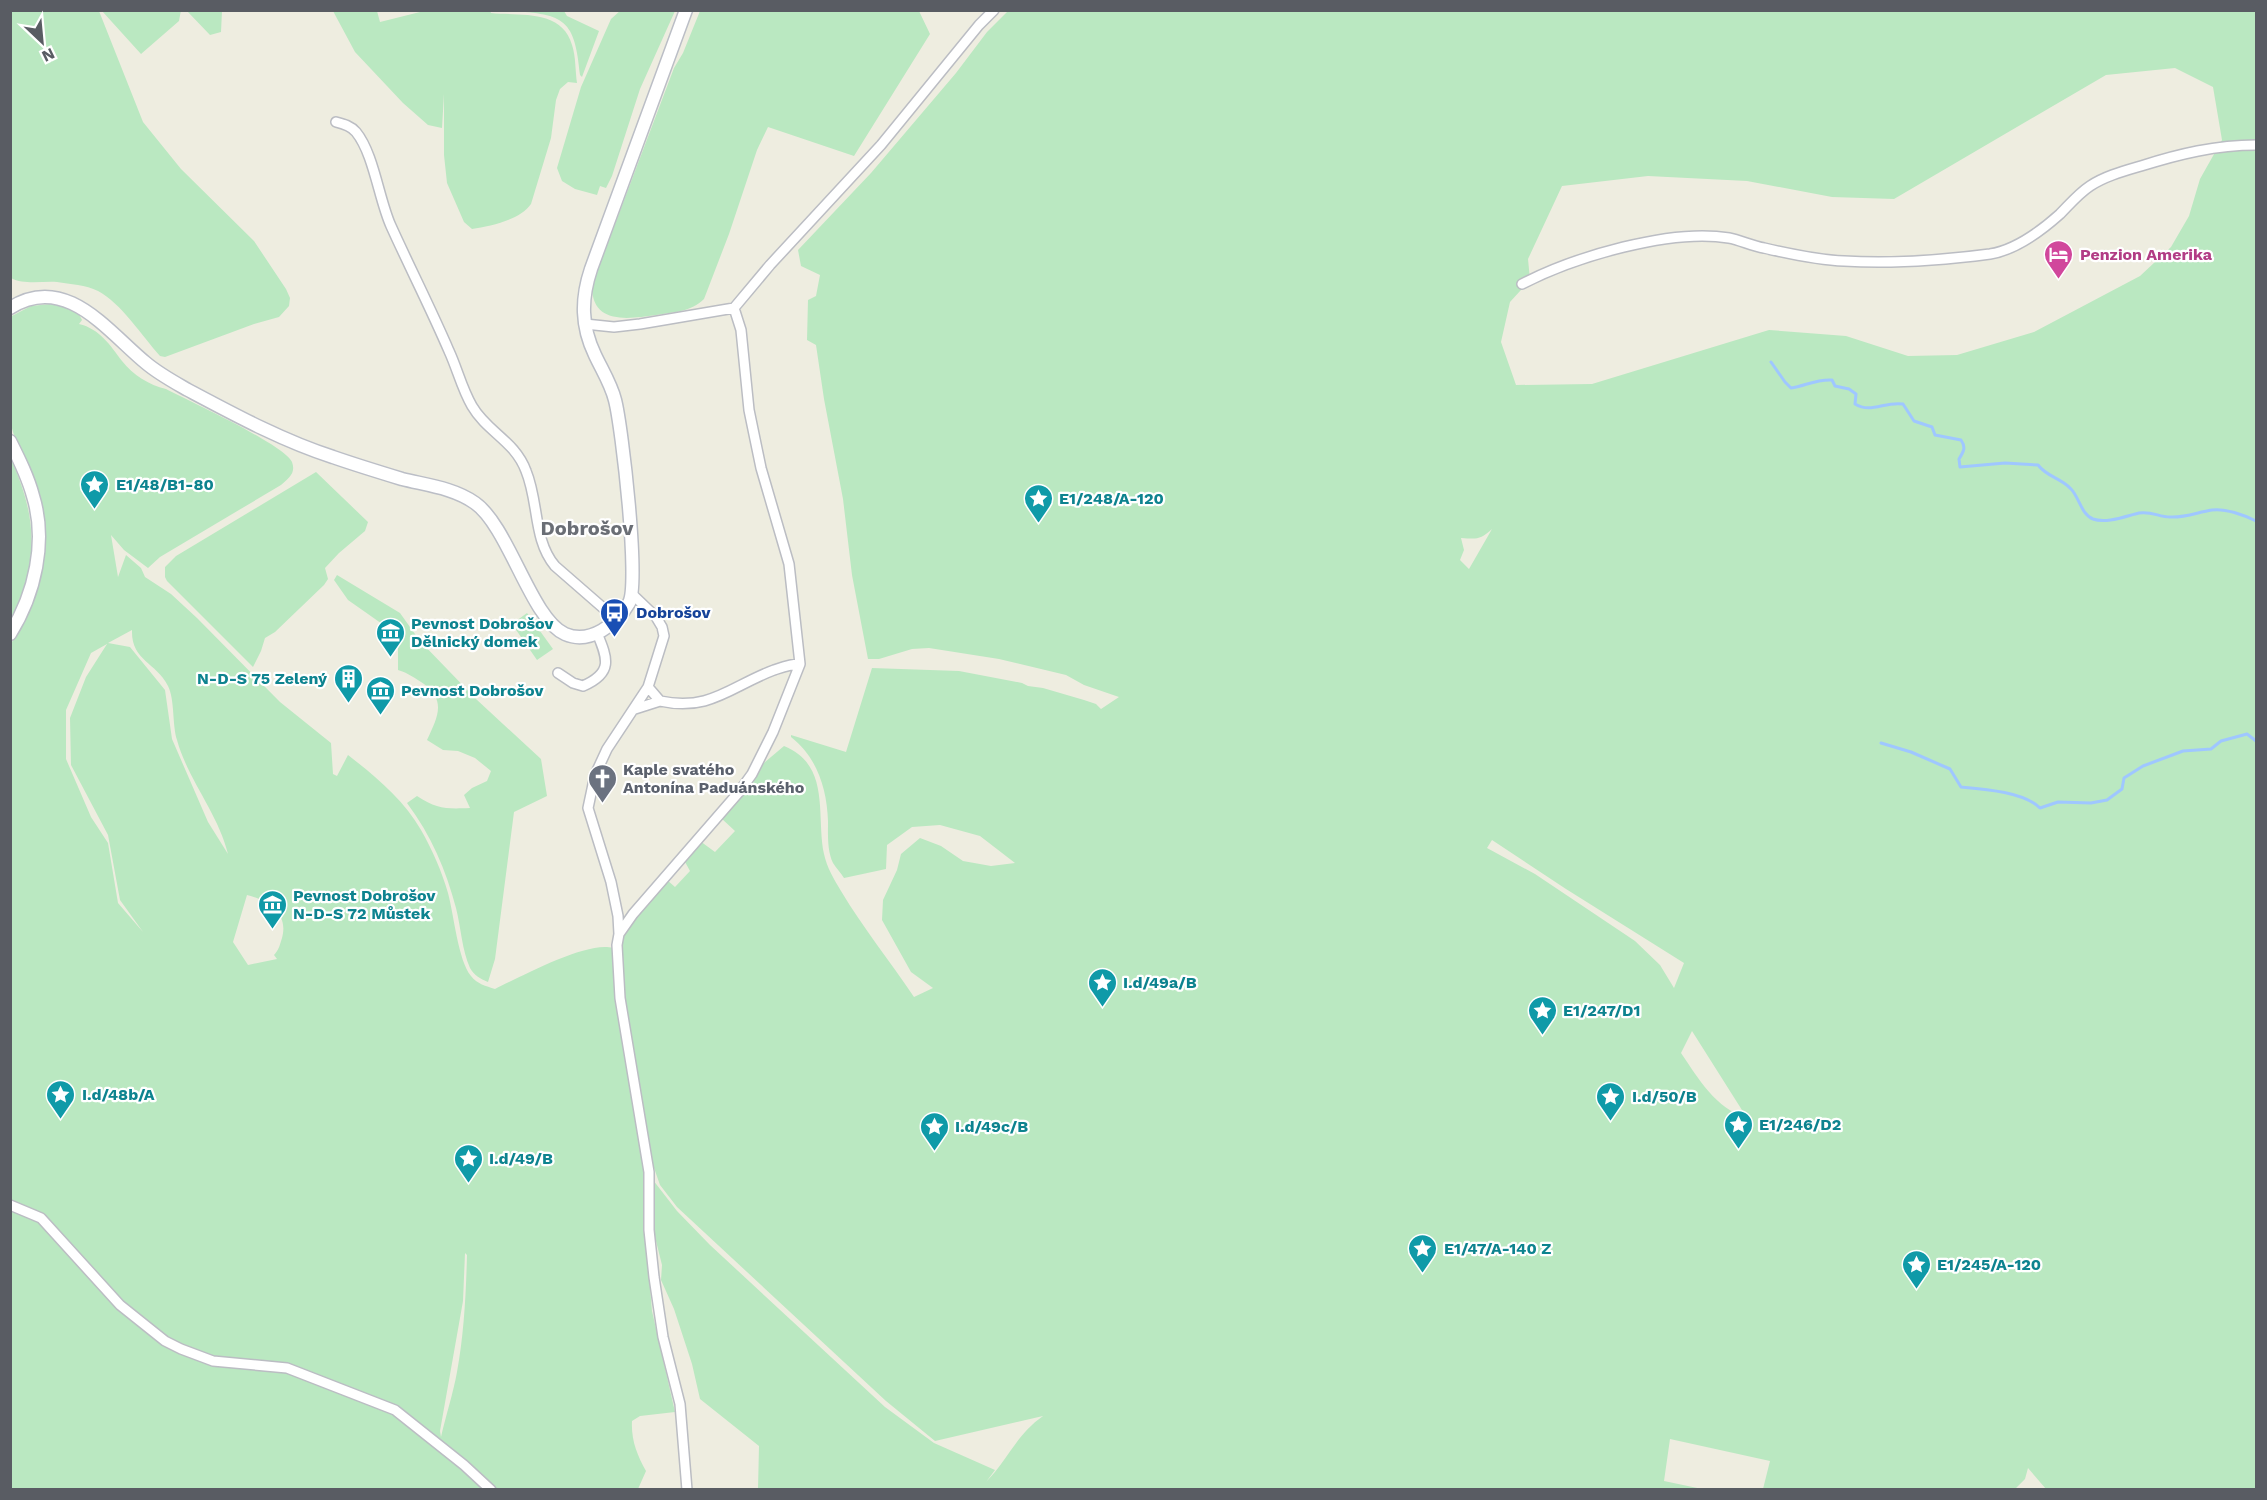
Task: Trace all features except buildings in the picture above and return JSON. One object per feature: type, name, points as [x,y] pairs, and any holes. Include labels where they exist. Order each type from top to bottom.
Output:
[{"type":"street","points":[[10,309],[21,303],[40,298],[51,297],[75,303],[92,315],[154,370],[239,416],[332,457],[452,492],[477,504],[498,531],[539,604],[555,627],[570,636],[597,633],[617,620],[630,602],[634,568],[619,419],[612,390],[590,343],[585,324],[583,306],[586,284],[686,10]]},
{"type":"street","points":[[585,324],[614,327],[734,308],[770,265],[881,145],[994,10]]},
{"type":"street","points":[[336,122],[351,128],[361,140],[391,225],[455,364],[468,400],[481,421],[518,454],[527,473],[541,543],[546,556],[617,620]]},
{"type":"street","points":[[1522,284],[1587,258],[1642,242],[1672,237],[1729,238],[1783,252],[1844,261],[1910,260],[1991,254],[2017,245],[2037,232],[2090,186],[2106,178],[2152,162],[2202,149],[2256,145]]},
{"type":"street","points":[[619,934],[752,774],[773,732],[801,663],[789,564],[761,468],[748,410],[741,330],[734,308]]},
{"type":"street","points":[[10,441],[34,497],[38,518],[38,555],[29,596],[10,633]]},
{"type":"street","points":[[632,594],[656,617],[662,627],[663,636],[648,687],[595,774],[588,807],[611,882],[619,934],[617,945],[620,998],[649,1172],[650,1241],[657,1300],[680,1404],[687,1490]]},
{"type":"street","points":[[558,673],[573,683],[583,686],[599,677],[604,670],[606,658],[597,633]]},
{"type":"street","points":[[634,709],[660,701],[689,705],[703,702],[727,693],[760,675],[801,663]]},
{"type":"street","points":[[648,687],[660,701]]},
{"type":"street","points":[[10,1205],[41,1218],[120,1305],[165,1341],[213,1361],[287,1368],[395,1410],[464,1465],[491,1490]]},
{"type":"green space","points":[[181,10],[179,21],[141,54],[102,11]]},
{"type":"green space","points":[[621,10],[675,11],[640,89],[612,176],[606,188],[600,186],[597,195],[575,189],[562,181],[557,168],[581,87],[611,19]]},
{"type":"green space","points":[[10,11],[99,11],[143,122],[181,169],[254,241],[286,289],[290,298],[289,306],[279,317],[165,357],[160,356],[115,303],[98,291],[73,284],[27,282],[11,278]]},
{"type":"green space","points":[[187,11],[222,11],[221,32],[210,35]]},
{"type":"green space","points":[[333,11],[377,11],[380,22],[424,11],[490,11],[491,13],[527,15],[550,20],[567,33],[575,59],[577,83],[568,82],[560,89],[556,100],[551,138],[531,204],[526,210],[513,218],[480,228],[472,229],[464,222],[447,183],[444,155],[444,94],[442,128],[428,125],[403,103],[355,52]]},
{"type":"green space","points":[[511,11],[564,11],[567,16],[599,31],[582,77],[575,42],[564,24],[544,15]]},
{"type":"green space","points":[[700,11],[919,11],[930,34],[854,156],[768,127],[757,150],[704,299],[694,307],[676,312],[634,318],[613,316],[604,313],[598,307],[593,298],[592,285],[674,68],[683,53]]},
{"type":"green space","points":[[1008,11],[2256,11],[2256,1489],[2046,1489],[2028,1468],[2025,1479],[2015,1489],[1763,1489],[1770,1461],[1670,1439],[1664,1481],[1702,1489],[758,1489],[759,1446],[700,1399],[692,1364],[674,1309],[661,1280],[662,1265],[654,1233],[653,1180],[677,1211],[710,1245],[885,1407],[934,1443],[995,1470],[986,1482],[1019,1439],[1043,1416],[935,1441],[886,1401],[677,1207],[660,1185],[653,1165],[625,997],[622,946],[624,932],[667,880],[675,887],[690,871],[684,860],[700,841],[715,852],[735,831],[721,818],[758,768],[784,746],[799,754],[809,765],[815,778],[819,792],[824,854],[841,891],[914,997],[933,988],[911,972],[882,920],[883,900],[897,870],[901,854],[920,838],[941,846],[963,861],[991,866],[1015,863],[980,836],[940,825],[912,827],[887,845],[886,869],[844,878],[833,863],[830,853],[827,809],[819,774],[808,754],[791,735],[846,752],[872,668],[959,671],[1043,688],[1096,704],[1101,709],[1119,697],[1084,685],[1066,675],[999,659],[929,648],[912,649],[879,659],[868,659],[852,575],[843,499],[816,345],[807,340],[808,300],[816,296],[820,275],[801,266],[798,250],[871,173],[956,73],[987,32]],"holes":[[[2175,68],[2213,87],[2222,140],[2200,179],[2189,216],[2171,247],[2140,276],[2034,332],[1957,355],[1908,356],[1846,336],[1769,330],[1592,384],[1516,385],[1501,342],[1510,302],[1530,280],[1528,259],[1562,186],[1648,176],[1747,181],[1832,197],[1894,199],[2106,75]],[[1492,529],[1469,569],[1460,560],[1464,550],[1461,538],[1478,538]],[[1492,840],[1684,963],[1674,988],[1660,965],[1635,941],[1535,874],[1487,848]],[[1692,1031],[1747,1118],[1736,1114],[1717,1100],[1681,1053]]]},
{"type":"green space","points":[[50,304],[77,312],[82,320],[79,324],[99,334],[136,375],[255,434],[285,454],[292,462],[292,472],[281,485],[160,557],[148,568],[124,550],[111,535],[118,577],[126,555],[141,568],[145,577],[171,594],[197,618],[280,702],[331,743],[333,774],[337,776],[348,755],[398,799],[421,830],[443,877],[463,959],[473,979],[495,989],[571,954],[602,947],[613,948],[617,1001],[644,1167],[646,1239],[652,1311],[675,1412],[640,1416],[632,1421],[635,1447],[646,1471],[638,1489],[496,1489],[483,1477],[494,1489],[11,1490],[10,645],[22,626],[38,585],[44,543],[40,499],[34,478],[12,430],[10,317],[31,306]],"holes":[[[132,630],[133,640],[140,655],[157,671],[168,686],[172,698],[175,734],[182,755],[217,825],[228,854],[208,822],[172,739],[165,690],[130,647],[108,643]],[[107,644],[86,677],[70,718],[71,765],[108,835],[120,900],[143,932],[118,903],[108,843],[91,817],[66,759],[66,710],[91,653]],[[247,895],[269,904],[280,915],[283,929],[279,947],[274,955],[277,959],[248,965],[233,942]],[[465,1253],[467,1255],[466,1284],[461,1343],[455,1380],[441,1437],[440,1431],[463,1301]]]},
{"type":"green space","points":[[10,457],[26,499],[32,538],[27,578],[11,620]]},
{"type":"green space","points":[[316,472],[368,522],[365,531],[325,568],[328,579],[324,585],[275,632],[265,638],[253,667],[167,581],[165,567],[176,556]]},
{"type":"green space","points":[[337,575],[400,613],[420,641],[476,699],[541,759],[547,796],[514,812],[495,959],[488,982],[473,973],[470,968],[448,880],[430,840],[407,803],[417,796],[430,804],[442,807],[470,808],[464,795],[472,788],[487,781],[491,771],[475,758],[458,751],[443,750],[427,740],[437,717],[436,697],[424,684],[398,670],[398,647],[395,633],[348,600],[334,580]]},
{"type":"green space","points":[[527,613],[553,649],[537,660],[512,624]]},
{"type":"waterway","points":[[1771,362],[1791,388],[1832,380],[1835,386],[1849,389],[1856,394],[1855,404],[1861,407],[1903,404],[1914,421],[1932,427],[1935,435],[1963,442],[1964,447],[1959,459],[1960,467],[2005,463],[2038,465],[2071,489],[2083,509],[2093,519],[2110,520],[2139,513],[2176,517],[2223,510],[2256,521]]},
{"type":"waterway","points":[[1881,743],[1911,752],[1950,769],[1961,787],[2014,795],[2040,808],[2058,802],[2091,803],[2107,800],[2122,789],[2124,778],[2143,766],[2183,751],[2211,749],[2221,741],[2247,734],[2256,741]]},
{"type":"place","name":"Penzion Amerika","points":[[2059,280]]},
{"type":"place","name":"E1/48/B1-80","points":[[95,510]]},
{"type":"place","name":"E1/248/A-120","points":[[1038,524]]},
{"type":"place","name":"Dobrošov","points":[[615,638]]},
{"type":"place","name":"Pevnost Dobrošov Dělnický domek","points":[[390,658]]},
{"type":"place","name":"N-D-S 75 Zelený","points":[[348,704]]},
{"type":"place","name":"Pevnost Dobrošov","points":[[380,716]]},
{"type":"place","name":"Kaple svatého Antonína Paduánského","points":[[602,804]]},
{"type":"place","name":"Pevnost Dobrošov N-D-S 72 Můstek","points":[[272,930]]},
{"type":"place","name":"I.d/49a/B","points":[[1102,1008]]},
{"type":"place","name":"E1/247/D1","points":[[1542,1036]]},
{"type":"place","name":"I.d/48b/A","points":[[61,1120]]},
{"type":"place","name":"I.d/50/B","points":[[1611,1122]]},
{"type":"place","name":"E1/246/D2","points":[[1738,1150]]},
{"type":"place","name":"I.d/49c/B","points":[[934,1152]]},
{"type":"place","name":"I.d/49/B","points":[[468,1184]]},
{"type":"place","name":"E1/47/A-140 Z","points":[[1423,1274]]},
{"type":"place","name":"E1/245/A-120","points":[[1916,1290]]},
{"type":"district","name":"Dobrošov","points":[[587,528]]}]
